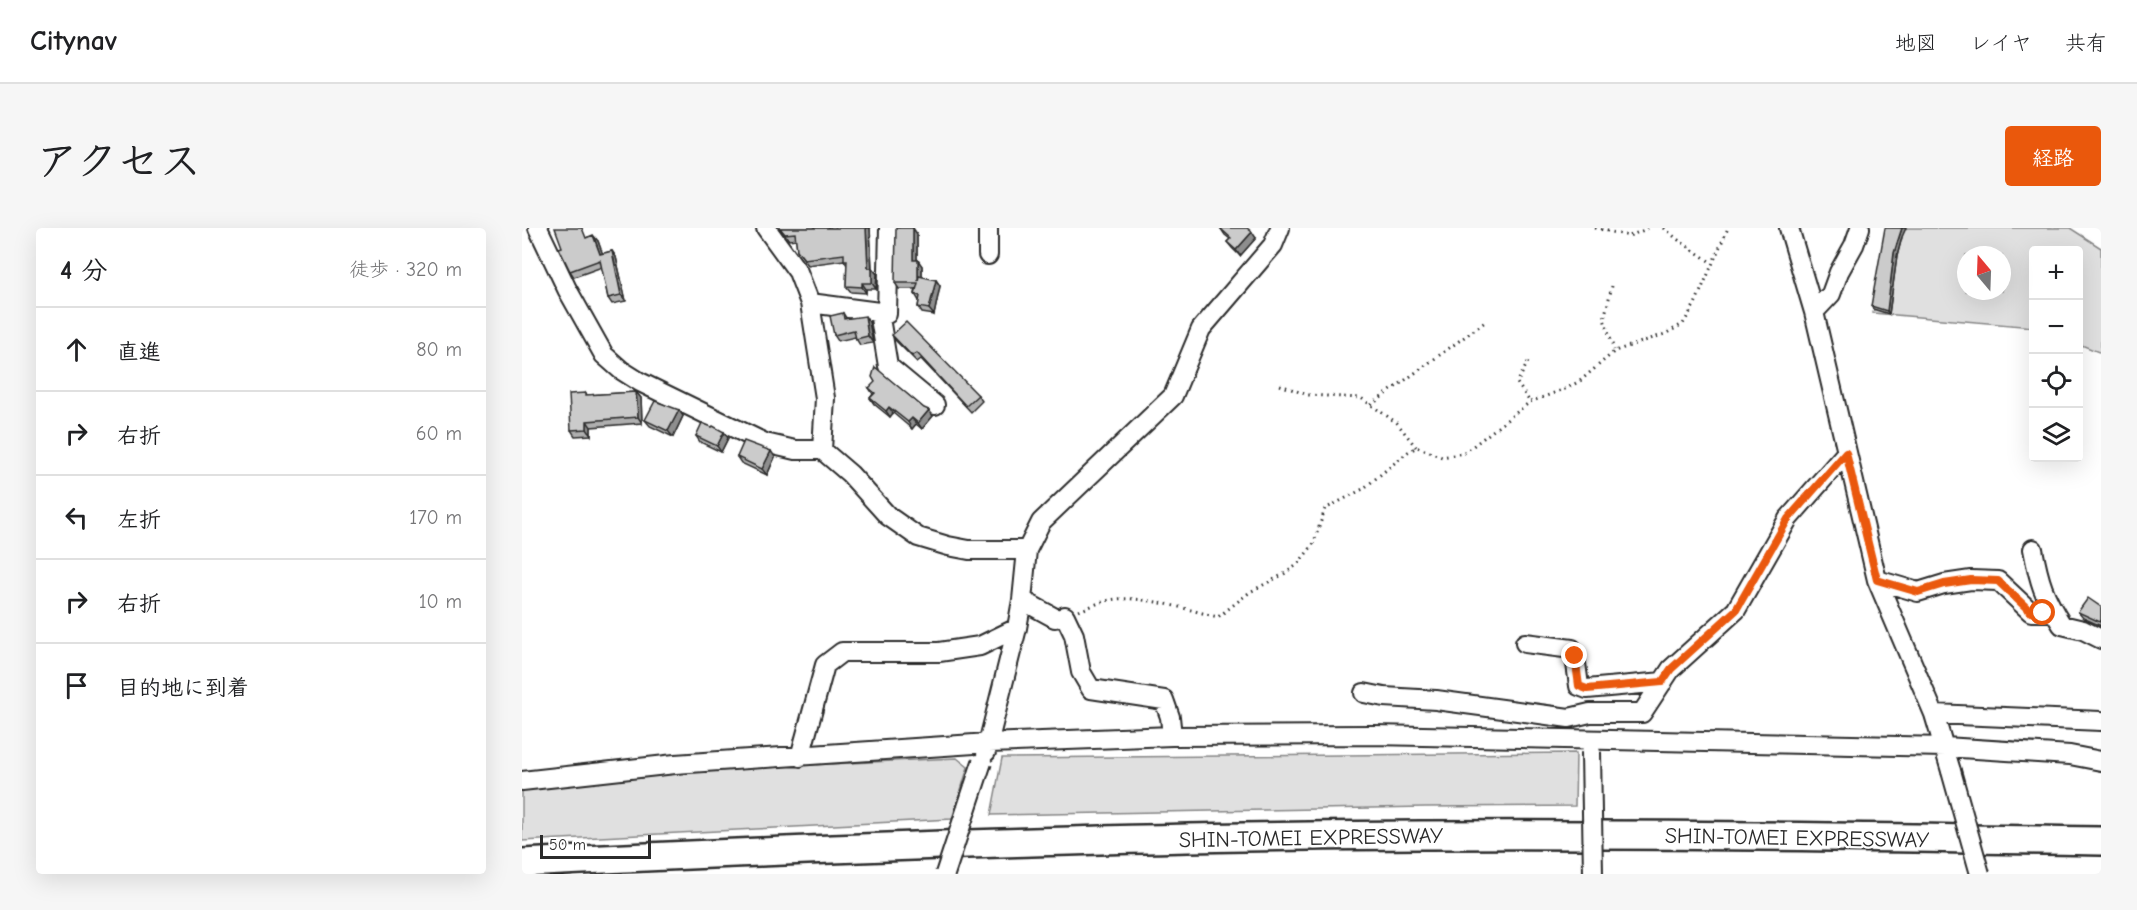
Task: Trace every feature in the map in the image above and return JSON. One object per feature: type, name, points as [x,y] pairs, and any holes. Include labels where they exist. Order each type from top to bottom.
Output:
[{"type":"highway","name":"SHIN-TOMEI EXPRESSWAY","points":[[522,863],[793,850],[1245,837],[1801,836],[2101,841]]},
{"type":"street","points":[[538,228],[567,289],[604,355],[621,370],[640,382],[765,442],[795,450],[822,450],[850,474],[888,516],[918,537],[969,550],[1027,550]]},
{"type":"street","points":[[766,228],[798,272],[810,303],[825,398],[822,450]]},
{"type":"street","points":[[810,303],[887,314],[889,228]]},
{"type":"street","points":[[988,228],[988,255]]},
{"type":"street","points":[[945,874],[989,743],[1017,628],[1027,550],[1041,522],[1173,396],[1202,329],[1273,245],[1280,228]]},
{"type":"street","points":[[1789,228],[1814,312],[1877,580],[1934,714],[1980,874]]},
{"type":"street","points":[[1814,312],[1831,294],[1860,228]]},
{"type":"street","points":[[879,312],[888,366],[935,405]]},
{"type":"street","points":[[1364,693],[1384,697],[1436,699],[1569,718],[1590,713],[1641,713],[1671,669],[1736,610],[1788,519],[1846,453]]},
{"type":"street","points":[[2033,549],[2039,583],[2062,625],[2083,630],[2101,639]]},
{"type":"street","points":[[1877,580],[1918,592],[1944,584],[1971,580],[1998,581],[2031,612],[2054,612]]},
{"type":"street","points":[[1022,600],[1060,617],[1074,635],[1081,672],[1091,689],[1164,700],[1170,717],[1172,736]]},
{"type":"street","points":[[800,757],[825,665],[842,652],[939,652],[980,646],[1017,628]]},
{"type":"street","points":[[1525,643],[1572,649],[1579,686],[1587,689],[1662,682]]},
{"type":"street","points":[[1590,713],[1593,874]]},
{"type":"street","points":[[1934,714],[2101,721]]},
{"type":"street","points":[[522,781],[675,764],[989,743],[1172,736],[1374,735],[1591,745],[1945,747],[2070,756],[2101,761]]},
{"type":"path","points":[[1595,228],[1629,236],[1649,228]]},
{"type":"path","points":[[1664,228],[1712,263]]},
{"type":"path","points":[[1280,385],[1308,394],[1361,398],[1397,423],[1417,447],[1442,457],[1464,453],[1530,402],[1580,381],[1614,351],[1665,334],[1683,324],[1695,304],[1728,228]]},
{"type":"path","points":[[1612,286],[1604,319],[1614,351]]},
{"type":"path","points":[[1371,405],[1485,322]]},
{"type":"path","points":[[1528,362],[1517,383],[1530,402]]},
{"type":"path","points":[[1060,617],[1110,600],[1123,599],[1140,600],[1218,616],[1250,592],[1297,565],[1313,545],[1325,509],[1363,489],[1417,447]]},
{"type":"shaded area","points":[[1892,228],[2070,228],[2101,248],[2101,353],[2083,346],[2083,246],[2029,246],[2029,327],[1873,313]]},
{"type":"shaded area","points":[[1576,753],[1575,806],[991,815],[1002,758]]},
{"type":"shaded area","points":[[957,758],[968,767],[952,819],[522,841],[522,785],[620,774]]},
{"type":"building","points":[[555,228],[582,228],[586,238],[593,235],[600,254],[612,251],[621,295],[608,298],[600,260],[570,271],[559,248],[562,247]]},
{"type":"building","points":[[780,228],[866,228],[868,268],[872,268],[872,283],[862,283],[862,287],[846,286],[847,260],[844,260],[844,254],[804,259],[797,250],[795,233],[785,234]]},
{"type":"building","points":[[896,228],[913,228],[913,260],[918,260],[918,281],[919,276],[936,280],[929,309],[918,307],[920,296],[915,294],[918,283],[895,283]]},
{"type":"building","points":[[1222,228],[1247,228],[1252,232],[1236,250],[1227,242],[1231,238]]},
{"type":"building","points":[[1885,228],[1902,228],[1894,253],[1887,311],[1871,306]]},
{"type":"building","points":[[843,313],[844,319],[865,316],[868,336],[856,339],[854,330],[834,335],[830,316]]},
{"type":"building","points":[[906,322],[978,395],[966,406],[917,353],[912,356],[892,335]]},
{"type":"building","points":[[875,367],[929,410],[918,423],[912,418],[908,422],[889,407],[886,411],[870,398],[875,393],[869,388],[875,382],[872,377]]},
{"type":"building","points":[[636,392],[638,417],[587,421],[587,429],[571,430],[569,394]]},
{"type":"building","points":[[655,401],[679,410],[668,431],[645,420]]},
{"type":"building","points":[[702,423],[724,432],[717,446],[696,436]]},
{"type":"building","points":[[744,441],[771,451],[762,469],[737,457]]},
{"type":"building","points":[[2088,598],[2101,607],[2100,622],[2078,612]]},
{"type":"route","points":[[1575,656],[1579,686],[1587,689],[1662,682],[1671,669],[1736,610],[1788,519],[1846,453],[1877,580],[1918,592],[1944,584],[1971,580],[1998,581],[2031,612],[2043,613]]}]
